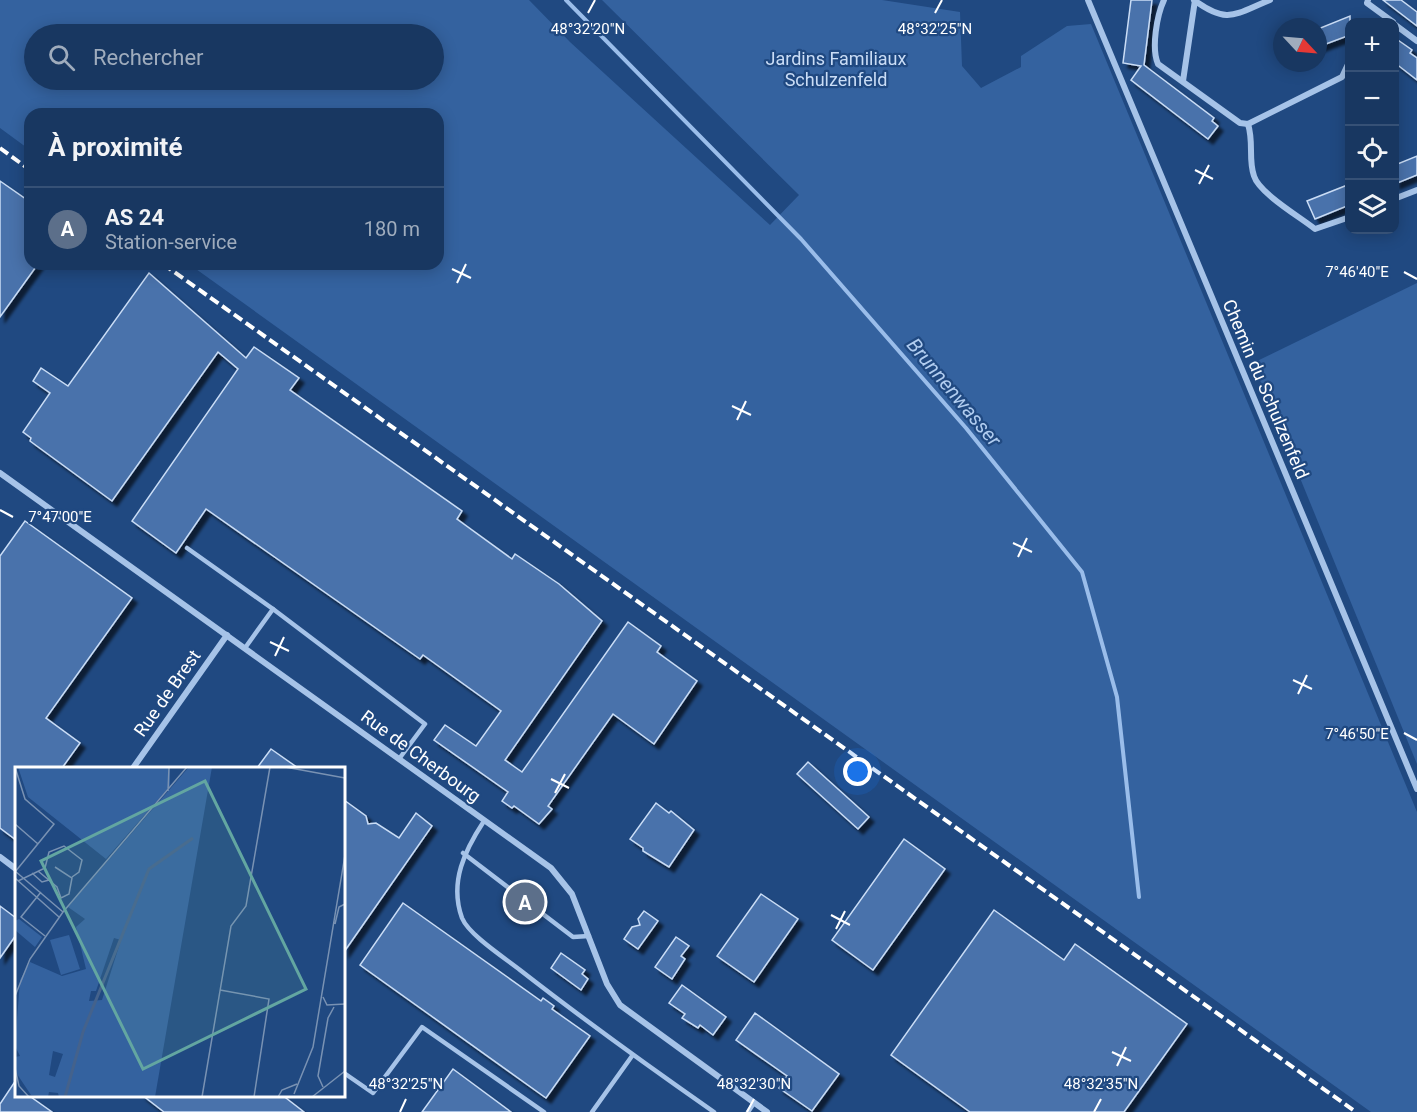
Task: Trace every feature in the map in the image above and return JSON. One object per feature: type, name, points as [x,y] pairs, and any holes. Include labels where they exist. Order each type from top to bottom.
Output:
[{"type":"street","name":"Chemin du Schulzenfeld","points":[[1088,0],[1417,789]]},
{"type":"street","points":[[1164,0],[1160,8],[1155,56],[1158,63],[1240,123],[1248,124],[1342,77],[1345,71]]},
{"type":"street","points":[[1183,81],[1195,0]]},
{"type":"street","points":[[1195,0],[1211,13],[1223,16],[1270,0]]},
{"type":"street","points":[[1368,0],[1367,3],[1387,18]]},
{"type":"street","points":[[1399,27],[1417,41]]},
{"type":"street","points":[[1248,124],[1253,140],[1254,178],[1261,188],[1315,229],[1345,219]]},
{"type":"street","points":[[1399,197],[1417,190]]},
{"type":"street","name":"Rue de Cherbourg","points":[[0,473],[551,868],[572,894],[607,984],[620,1005],[766,1112]]},
{"type":"street","name":"Rue de Brest","points":[[134,767],[227,635]]},
{"type":"street","points":[[0,857],[15,868]]},
{"type":"lane","points":[[187,548],[273,609],[425,724],[399,759]]},
{"type":"lane","points":[[245,648],[273,609]]},
{"type":"lane","points":[[484,820],[463,853],[458,883],[463,920],[485,942],[632,1056],[714,1112]]},
{"type":"lane","points":[[463,853],[573,938],[589,936]]},
{"type":"lane","points":[[345,1073],[373,1093],[422,1027],[544,1112]]},
{"type":"lane","points":[[592,1112],[632,1056]]},
{"type":"lane","points":[[748,1112],[754,1103]]},
{"type":"green space","name":"Jardins Familiaux Schulzenfeld","points":[[0,0],[529,0],[570,42],[770,225],[799,195],[602,0],[882,0],[960,12],[962,66],[981,88],[1021,67],[1021,56],[1067,26],[1091,24],[1417,812],[1417,1112],[1371,1112],[197,270],[444,270],[444,108],[24,108],[24,146],[0,128]]},
{"type":"green space","points":[[1417,283],[1417,764],[1253,363]]},
{"type":"building","points":[[1131,0],[1152,0],[1144,65],[1214,118],[1212,121],[1218,126],[1208,139],[1131,80],[1141,66],[1123,63]]},
{"type":"building","points":[[1383,0],[1401,0],[1417,12],[1417,26]]},
{"type":"building","points":[[1345,18],[1345,37],[1327,44],[1327,25]]},
{"type":"building","points":[[1399,41],[1412,50],[1410,53],[1417,58],[1417,80],[1399,66]]},
{"type":"building","points":[[1417,156],[1417,175],[1399,182],[1399,163]]},
{"type":"building","points":[[0,181],[24,198],[24,270],[34,270],[0,317]]},
{"type":"building","points":[[1345,186],[1345,207],[1315,219],[1307,201]]},
{"type":"building","points":[[149,273],[246,358],[254,347],[299,378],[290,390],[462,511],[457,519],[512,559],[515,554],[559,584],[602,621],[505,760],[522,772],[628,622],[661,646],[657,652],[697,681],[654,744],[613,714],[548,806],[552,809],[539,824],[514,806],[512,808],[502,801],[508,792],[434,740],[445,725],[476,746],[501,711],[423,655],[420,659],[206,509],[176,553],[132,521],[238,369],[218,352],[112,501],[30,441],[31,438],[23,432],[50,393],[33,381],[41,368],[68,386]]},
{"type":"building","points":[[25,521],[132,598],[46,718],[80,743],[63,767],[15,767],[15,839],[0,828],[0,556]]},
{"type":"building","points":[[271,749],[297,767],[258,767]]},
{"type":"building","points":[[808,762],[869,817],[858,829],[797,774]]},
{"type":"building","points":[[345,801],[366,816],[368,824],[376,823],[399,838],[416,813],[432,826],[345,951]]},
{"type":"building","points":[[656,803],[669,813],[671,811],[694,830],[669,867],[643,851],[643,848],[630,839]]},
{"type":"building","points":[[904,839],[945,869],[873,970],[832,940]]},
{"type":"building","points":[[761,894],[798,919],[754,982],[717,956]]},
{"type":"building","points":[[403,903],[541,1001],[543,998],[554,1006],[552,1009],[590,1036],[546,1098],[360,965]]},
{"type":"building","points":[[0,906],[15,917],[15,936],[0,958]]},
{"type":"building","points":[[994,910],[1064,960],[1075,944],[1187,1024],[1124,1112],[970,1112],[891,1055]]},
{"type":"building","points":[[644,911],[658,921],[638,949],[624,939],[632,927],[640,925],[638,919]]},
{"type":"building","points":[[676,937],[689,946],[681,956],[685,959],[672,979],[655,967]]},
{"type":"building","points":[[561,953],[585,970],[582,974],[588,979],[581,990],[551,968]]},
{"type":"building","points":[[682,985],[726,1017],[713,1035],[700,1025],[698,1028],[682,1018],[685,1014],[669,1003]]},
{"type":"building","points":[[755,1013],[839,1074],[812,1111],[779,1088],[787,1076],[736,1040]]},
{"type":"building","points":[[453,1069],[511,1112],[422,1112]]},
{"type":"building","points":[[15,1082],[15,1097],[31,1097],[52,1112],[0,1112],[0,1104]]},
{"type":"building","points":[[145,1097],[285,1097],[304,1112],[164,1112]]},
{"type":"waterway","name":"Brunnenwasser","points":[[566,0],[801,239],[966,428],[1082,572],[1117,697],[1139,897]]},
{"type":"railway","points":[[0,148],[24,166]]},
{"type":"railway","points":[[171,270],[1356,1112]]},
{"type":"place","name":"AS 24","points":[[525,902]]}]
